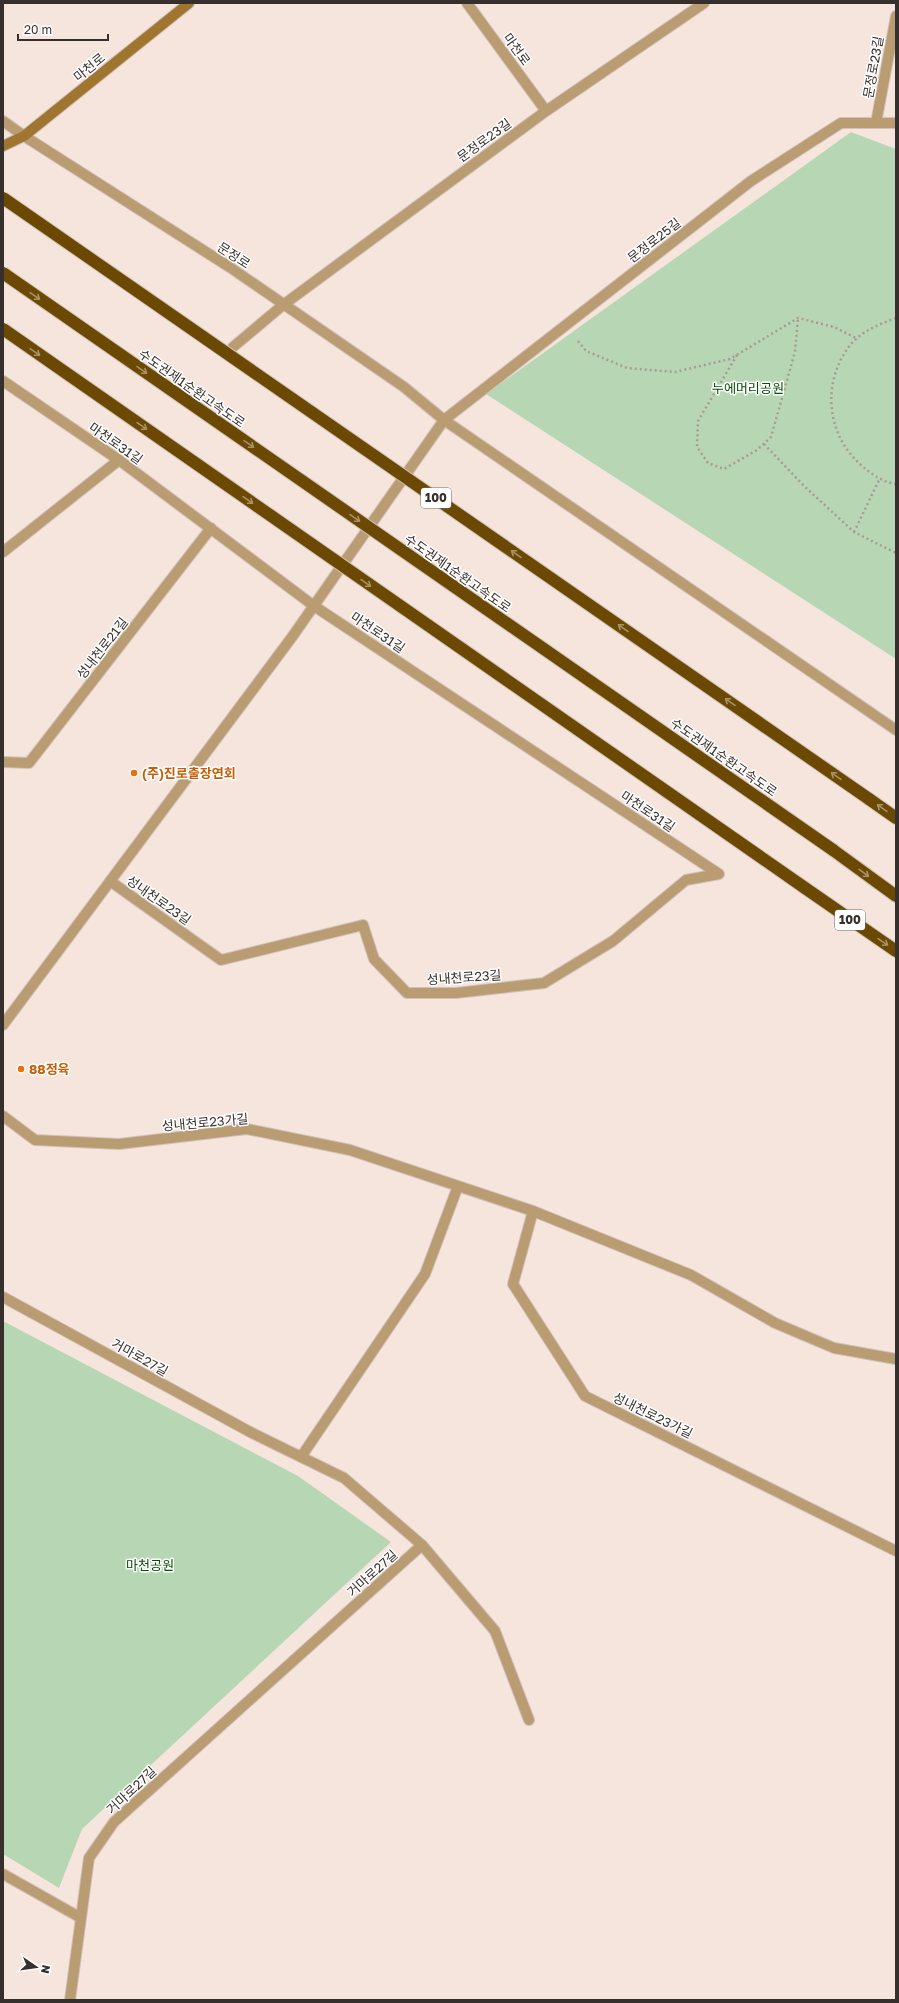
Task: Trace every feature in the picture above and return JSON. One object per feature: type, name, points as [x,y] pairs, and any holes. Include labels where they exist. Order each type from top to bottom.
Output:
[{"type":"highway","name":"100","points":[[3,198],[896,818]]},
{"type":"highway","name":"수도권제1순환고속도로","points":[[3,273],[833,850],[896,896]]},
{"type":"highway","name":"100","points":[[3,330],[896,951]]},
{"type":"street","name":"마천로","points":[[3,146],[24,136],[189,3]]},
{"type":"street","name":"마천로","points":[[467,3],[546,110]]},
{"type":"street","name":"문정로23길","points":[[233,347],[283,305],[546,110],[704,3]]},
{"type":"street","name":"문정로23길","points":[[876,123],[896,16]]},
{"type":"street","name":"문정로","points":[[3,121],[230,268],[404,387],[444,420],[896,730]]},
{"type":"street","name":"문정로25길","points":[[444,420],[758,177],[841,123],[896,124]]},
{"type":"street","name":"마천로31길","points":[[3,381],[119,460],[314,606],[719,874],[686,880]]},
{"type":"street","name":"성내천로23길","points":[[3,1025],[314,606],[444,420]]},
{"type":"street","points":[[3,552],[119,460]]},
{"type":"street","name":"성내천로21길","points":[[3,762],[29,762],[211,528]]},
{"type":"street","name":"성내천로23길","points":[[110,881],[221,960],[363,925],[374,959],[407,992],[456,993],[544,983],[613,941],[686,880]]},
{"type":"street","name":"성내천로23가길","points":[[3,1116],[35,1140],[119,1144],[247,1129],[350,1150],[532,1210],[690,1276],[775,1323],[834,1348],[896,1359]]},
{"type":"street","points":[[301,1457],[425,1274],[458,1186]]},
{"type":"street","name":"성내천로23가길","points":[[532,1210],[513,1284],[585,1396],[896,1550]]},
{"type":"street","name":"거마로27길","points":[[3,1297],[252,1433],[344,1478],[422,1545],[114,1822],[89,1858],[70,2000]]},
{"type":"street","points":[[422,1545],[495,1631],[529,1720]]},
{"type":"street","points":[[3,1874],[81,1918]]},
{"type":"path","points":[[565,326],[586,351],[627,368],[675,372],[730,359],[798,318],[834,327],[858,339]]},
{"type":"path","points":[[737,355],[698,421],[697,447],[708,463],[724,469],[764,444],[771,437],[784,397],[795,352],[798,318]]},
{"type":"path","points":[[896,318],[874,326],[852,343],[837,366],[830,394],[833,423],[846,450],[866,470],[880,478],[896,484]]},
{"type":"path","points":[[764,444],[804,486],[854,532],[896,553]]},
{"type":"path","points":[[854,532],[880,478]]},
{"type":"green space","name":"누에머리공원","points":[[851,132],[896,149],[896,659],[486,394]]},
{"type":"green space","name":"마천공원","points":[[3,1321],[298,1476],[391,1542],[82,1829],[59,1888],[3,1854]]},
{"type":"place","name":"(주)진로출장연회","points":[[134,773]]},
{"type":"place","name":"88정육","points":[[21,1069]]}]
